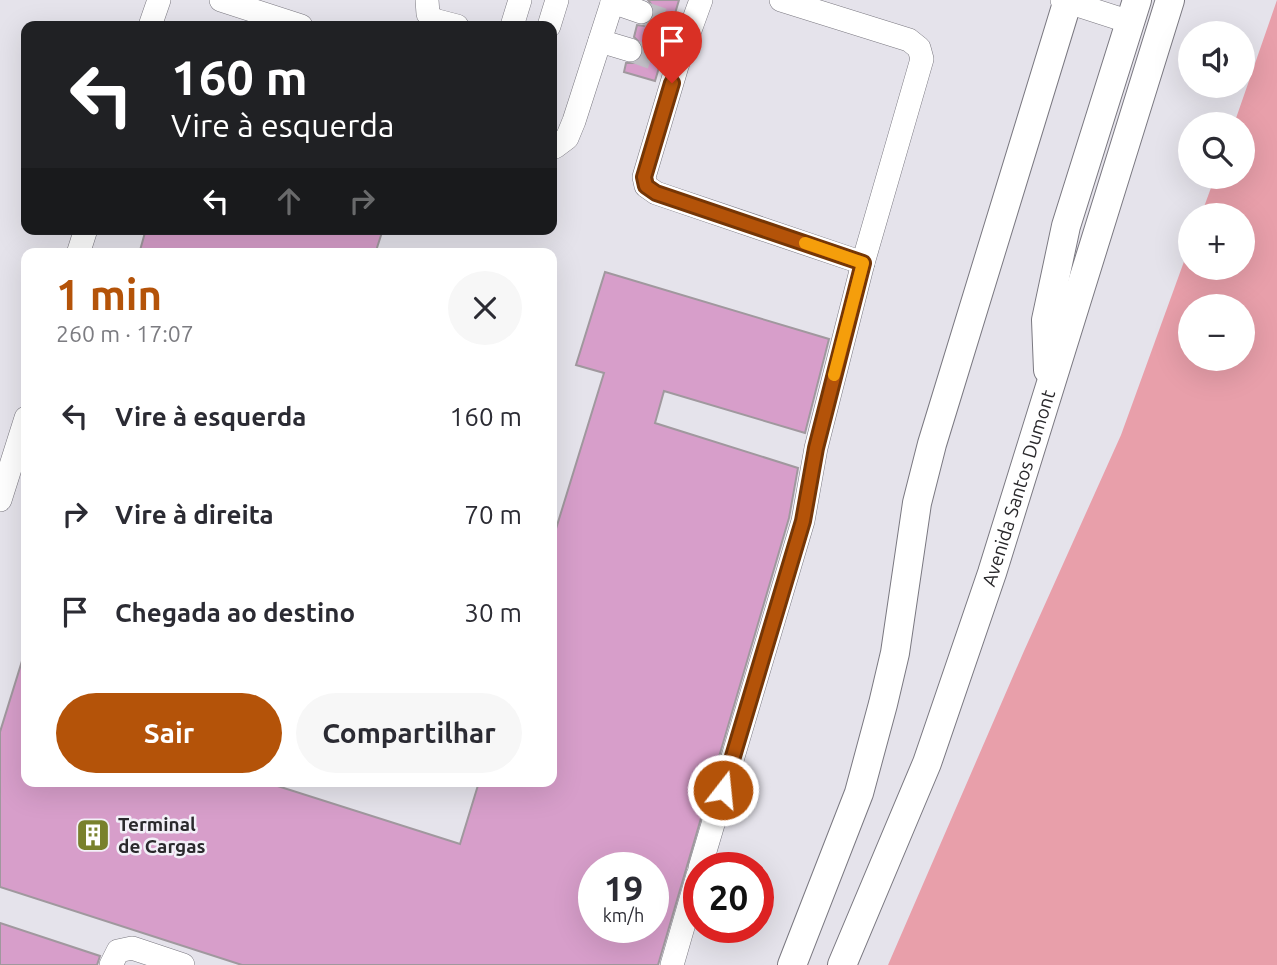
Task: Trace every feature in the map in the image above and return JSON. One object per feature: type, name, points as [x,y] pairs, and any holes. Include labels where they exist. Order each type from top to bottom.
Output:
[{"type":"main road","name":"Avenida Santos Dumont","points":[[842,965],[927,763],[992,573],[1170,0]]},
{"type":"main road","points":[[792,965],[859,793],[895,653],[916,514],[932,444],[1066,1]]},
{"type":"main road","points":[[1049,391],[1046,320],[1054,277],[1066,226],[1133,11]]},
{"type":"lane","points":[[152,21],[159,0]]},
{"type":"lane","points":[[221,0],[286,21]]},
{"type":"lane","points":[[428,0],[428,14],[438,21]]},
{"type":"lane","points":[[513,21],[519,0]]},
{"type":"lane","points":[[550,21],[557,0]]},
{"type":"lane","points":[[701,0],[681,26],[669,63],[644,177],[646,186],[656,193],[863,263]]},
{"type":"lane","points":[[705,852],[803,521],[816,448],[863,263],[922,59],[919,48],[909,40],[781,0]]},
{"type":"lane","points":[[557,146],[567,138],[575,121],[613,1],[641,12]]},
{"type":"lane","points":[[1066,1],[1133,11]]},
{"type":"lane","points":[[600,41],[630,50]]},
{"type":"lane","points":[[0,500],[21,434]]},
{"type":"lane","points":[[672,965],[683,927]]},
{"type":"lane","points":[[111,965],[118,951],[132,948],[183,965]]},
{"type":"shaded area","points":[[1277,0],[1277,965],[888,965],[1121,435],[1178,278],[1255,280],[1255,203],[1205,203],[1211,189],[1255,189],[1255,112],[1238,112],[1243,98],[1255,98],[1255,63]]},
{"type":"building","points":[[648,0],[679,0],[655,81],[624,72],[626,63],[634,63],[643,55],[643,46],[634,37],[637,25],[644,26],[654,17],[655,9]]},
{"type":"building","points":[[144,235],[381,235],[377,248],[141,248]]},
{"type":"building","points":[[605,272],[829,339],[805,433],[664,391],[655,423],[798,468],[789,518],[691,852],[683,852],[683,880],[669,927],[669,852],[578,852],[578,943],[664,943],[658,965],[242,965],[0,887],[0,732],[21,664],[21,787],[281,787],[460,844],[477,787],[557,787],[557,526],[604,373],[576,365]]},
{"type":"building","points":[[0,923],[100,956],[97,965],[0,965]]},
{"type":"tunnel","points":[[641,12],[672,23]]},
{"type":"tunnel","points":[[630,50],[661,61]]},
{"type":"slow traffic","points":[[805,243],[863,263],[834,375]]},
{"type":"place","name":"Terminal de Cargas","points":[[93,835]]},
{"type":"route","points":[[672,83],[644,177],[646,186],[656,193],[863,263],[816,448],[803,521],[723,790]]}]
